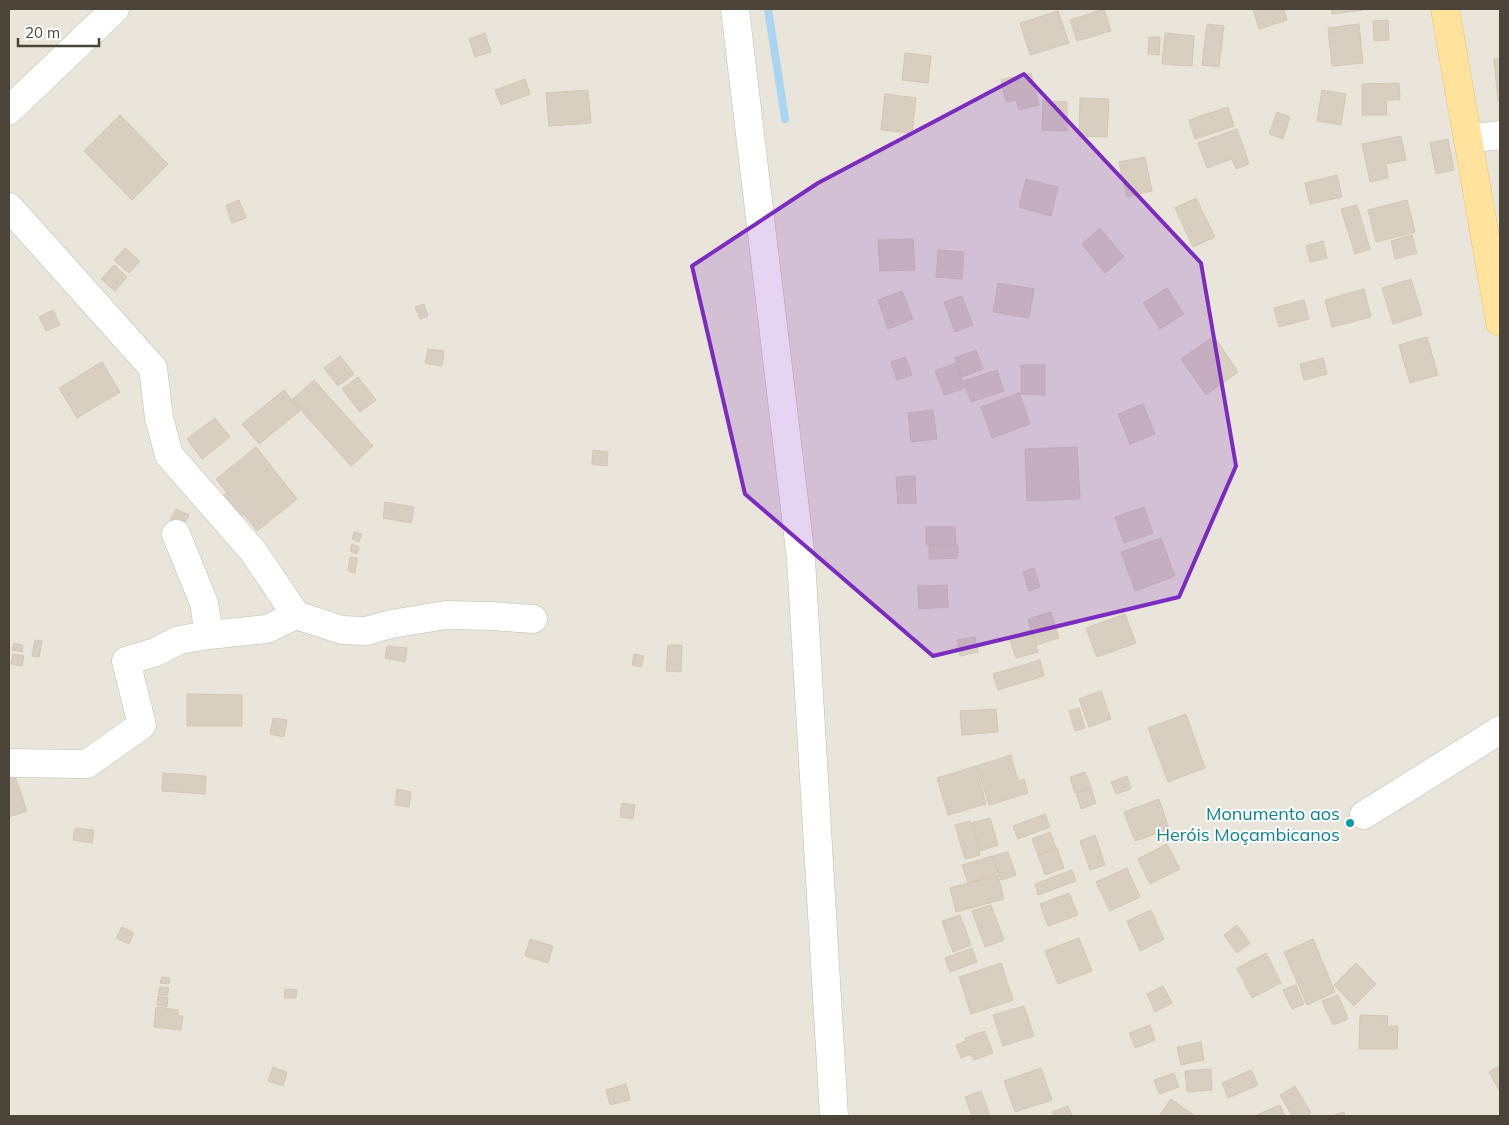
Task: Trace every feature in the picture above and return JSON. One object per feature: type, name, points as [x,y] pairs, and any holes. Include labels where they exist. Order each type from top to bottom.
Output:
[{"type":"main road","points":[[1445,9],[1500,322]]},
{"type":"street","points":[[9,110],[115,9]]},
{"type":"street","points":[[735,9],[801,559],[834,1116]]},
{"type":"street","points":[[1468,139],[1500,135]]},
{"type":"street","points":[[9,207],[153,368],[159,418],[169,455],[253,551],[296,615],[342,630],[366,632],[391,624],[446,615],[491,616],[533,620]]},
{"type":"street","points":[[176,534],[204,603],[209,634]]},
{"type":"street","points":[[9,763],[87,764],[142,725],[126,661],[156,652],[179,640],[209,634],[267,629],[296,615]]},
{"type":"street","points":[[1364,816],[1500,730]]},
{"type":"highlighted area","points":[[1024,74],[1201,263],[1236,466],[1179,597],[933,656],[745,494],[692,266],[818,183]]},
{"type":"shaded area","points":[[9,9],[1500,9],[1500,1116],[9,1116]]},
{"type":"building","points":[[1104,9],[1111,31],[1077,41],[1070,20]]},
{"type":"building","points":[[1253,9],[1284,9],[1287,20],[1259,29]]},
{"type":"building","points":[[1332,9],[1362,9],[1363,10],[1332,14]]},
{"type":"building","points":[[1058,11],[1069,43],[1030,55],[1020,23]]},
{"type":"building","points":[[1388,20],[1389,40],[1374,41],[1373,21]]},
{"type":"building","points":[[1207,24],[1224,26],[1219,67],[1202,65]]},
{"type":"building","points":[[1359,24],[1363,63],[1332,66],[1328,28]]},
{"type":"building","points":[[485,33],[491,52],[475,57],[469,39]]},
{"type":"building","points":[[1165,33],[1194,36],[1192,66],[1162,64]]},
{"type":"building","points":[[1149,37],[1160,37],[1159,55],[1148,54]]},
{"type":"building","points":[[905,53],[931,56],[928,83],[902,80]]},
{"type":"building","points":[[1500,58],[1500,100],[1498,101],[1494,59]]},
{"type":"building","points":[[1031,73],[1039,105],[1019,110],[1016,100],[1006,102],[1001,80]]},
{"type":"building","points":[[525,79],[530,94],[501,105],[495,90]]},
{"type":"building","points":[[1399,83],[1400,100],[1386,100],[1387,115],[1362,115],[1362,84]]},
{"type":"building","points":[[588,90],[591,123],[549,126],[546,93]]},
{"type":"building","points":[[1322,90],[1346,94],[1341,125],[1317,121]]},
{"type":"building","points":[[885,94],[916,98],[912,133],[881,130]]},
{"type":"building","points":[[1080,98],[1109,99],[1107,137],[1079,136]]},
{"type":"building","points":[[1043,101],[1067,102],[1067,131],[1042,130]]},
{"type":"building","points":[[1228,107],[1234,126],[1195,139],[1189,120]]},
{"type":"building","points":[[1277,112],[1290,117],[1283,139],[1269,134]]},
{"type":"building","points":[[120,115],[168,164],[132,200],[84,151]]},
{"type":"building","points":[[1237,129],[1249,164],[1236,169],[1232,159],[1207,168],[1198,143]]},
{"type":"building","points":[[1401,136],[1406,160],[1386,164],[1388,178],[1370,182],[1362,144]]},
{"type":"building","points":[[1448,139],[1454,170],[1436,174],[1430,143]]},
{"type":"building","points":[[1145,157],[1152,191],[1127,197],[1119,162]]},
{"type":"building","points":[[1337,175],[1342,197],[1310,204],[1305,183]]},
{"type":"building","points":[[1026,179],[1058,187],[1051,216],[1019,207]]},
{"type":"building","points":[[1196,198],[1215,237],[1193,247],[1175,208]]},
{"type":"building","points":[[239,200],[246,218],[232,223],[226,205]]},
{"type":"building","points":[[1407,200],[1415,232],[1376,242],[1368,210]]},
{"type":"building","points":[[1357,205],[1370,249],[1355,254],[1341,209]]},
{"type":"building","points":[[1100,228],[1124,257],[1105,273],[1082,244]]},
{"type":"building","points":[[1412,235],[1417,253],[1395,259],[1391,241]]},
{"type":"building","points":[[913,239],[915,270],[880,271],[878,240]]},
{"type":"building","points":[[1323,241],[1327,258],[1310,262],[1306,246]]},
{"type":"building","points":[[125,248],[140,261],[129,273],[114,260]]},
{"type":"building","points":[[938,250],[964,252],[962,279],[936,277]]},
{"type":"building","points":[[114,265],[127,277],[115,291],[101,279]]},
{"type":"building","points":[[1411,279],[1422,315],[1393,324],[1382,288]]},
{"type":"building","points":[[998,283],[1034,289],[1029,318],[993,312]]},
{"type":"building","points":[[1167,288],[1184,314],[1160,329],[1143,303]]},
{"type":"building","points":[[1364,289],[1371,317],[1332,327],[1325,300]]},
{"type":"building","points":[[902,291],[913,319],[888,329],[878,300]]},
{"type":"building","points":[[962,296],[973,325],[955,332],[944,302]]},
{"type":"building","points":[[1304,300],[1309,319],[1279,327],[1274,308]]},
{"type":"building","points":[[424,304],[428,316],[420,319],[415,307]]},
{"type":"building","points":[[53,310],[60,325],[46,331],[39,317]]},
{"type":"building","points":[[1214,336],[1238,372],[1206,395],[1181,359]]},
{"type":"building","points":[[1427,337],[1438,375],[1410,383],[1399,345]]},
{"type":"building","points":[[428,349],[444,351],[442,366],[425,363]]},
{"type":"building","points":[[976,350],[983,369],[962,377],[955,358]]},
{"type":"building","points":[[340,356],[354,374],[338,386],[324,368]]},
{"type":"building","points":[[905,357],[912,375],[897,380],[891,362]]},
{"type":"building","points":[[1323,358],[1327,374],[1304,380],[1300,364]]},
{"type":"building","points":[[102,362],[120,392],[77,418],[59,388]]},
{"type":"building","points":[[956,363],[965,388],[944,395],[935,371]]},
{"type":"building","points":[[1021,365],[1045,365],[1045,395],[1021,394]]},
{"type":"building","points":[[997,370],[1004,391],[971,402],[964,381]]},
{"type":"building","points":[[358,377],[376,400],[360,412],[342,389]]},
{"type":"building","points":[[314,380],[373,446],[351,466],[292,400]]},
{"type":"building","points":[[284,390],[300,411],[259,444],[242,424]]},
{"type":"building","points":[[1019,393],[1030,424],[992,438],[981,407]]},
{"type":"building","points":[[1143,404],[1155,434],[1130,444],[1118,414]]},
{"type":"building","points":[[933,410],[937,439],[911,442],[908,413]]},
{"type":"building","points":[[215,418],[230,437],[202,459],[187,439]]},
{"type":"building","points":[[256,447],[297,499],[257,531],[244,514],[237,520],[220,498],[227,493],[216,479]]},
{"type":"building","points":[[1077,447],[1080,499],[1027,501],[1025,449]]},
{"type":"building","points":[[593,450],[608,452],[607,466],[592,464]]},
{"type":"building","points":[[915,476],[916,503],[898,504],[896,477]]},
{"type":"building","points":[[385,502],[414,507],[411,523],[383,518]]},
{"type":"building","points":[[1144,507],[1153,533],[1124,543],[1115,517]]},
{"type":"building","points":[[176,509],[189,515],[183,527],[170,521]]},
{"type":"building","points":[[926,527],[955,527],[956,544],[926,545]]},
{"type":"building","points":[[354,532],[362,534],[359,542],[352,539]]},
{"type":"building","points":[[1161,538],[1175,576],[1135,591],[1121,552]]},
{"type":"building","points":[[352,544],[359,547],[357,554],[350,551]]},
{"type":"building","points":[[929,545],[958,545],[958,558],[929,559]]},
{"type":"building","points":[[350,557],[357,558],[355,573],[348,571]]},
{"type":"building","points":[[1034,568],[1040,587],[1029,591],[1023,572]]},
{"type":"building","points":[[947,585],[948,607],[919,609],[918,586]]},
{"type":"building","points":[[1051,612],[1059,638],[1036,645],[1028,619]]},
{"type":"building","points":[[1125,614],[1136,643],[1097,657],[1086,628]]},
{"type":"building","points":[[1031,630],[1038,652],[1016,658],[1009,637]]},
{"type":"building","points":[[975,637],[978,652],[960,656],[957,640]]},
{"type":"building","points":[[35,640],[42,641],[39,657],[32,656]]},
{"type":"building","points":[[14,643],[23,645],[22,652],[12,650]]},
{"type":"building","points":[[668,645],[682,645],[681,672],[666,671]]},
{"type":"building","points":[[387,646],[407,648],[405,662],[385,658]]},
{"type":"building","points":[[13,654],[24,656],[22,666],[11,664]]},
{"type":"building","points":[[634,654],[644,656],[641,667],[632,665]]},
{"type":"building","points":[[1040,660],[1044,676],[998,690],[993,674]]},
{"type":"building","points":[[1101,691],[1111,719],[1089,727],[1079,699]]},
{"type":"building","points":[[187,694],[242,695],[242,726],[187,726]]},
{"type":"building","points":[[1079,708],[1085,728],[1075,731],[1069,711]]},
{"type":"building","points":[[996,709],[998,732],[962,735],[960,711]]},
{"type":"building","points":[[1186,714],[1205,768],[1168,782],[1148,728]]},
{"type":"building","points":[[273,718],[287,720],[284,737],[270,734]]},
{"type":"building","points":[[1011,755],[1018,781],[1024,779],[1028,793],[989,805],[977,766]]},
{"type":"building","points":[[976,766],[986,804],[948,815],[937,778]]},
{"type":"building","points":[[1085,772],[1091,787],[1075,793],[1070,777]]},
{"type":"building","points":[[163,773],[206,776],[205,794],[162,791]]},
{"type":"building","points":[[15,776],[27,811],[9,817],[9,778]]},
{"type":"building","points":[[1127,776],[1131,789],[1116,794],[1111,782]]},
{"type":"building","points":[[1091,788],[1096,803],[1081,809],[1076,793]]},
{"type":"building","points":[[397,789],[411,792],[409,807],[395,805]]},
{"type":"building","points":[[1159,799],[1169,829],[1135,841],[1124,812]]},
{"type":"building","points":[[622,803],[635,805],[633,819],[620,817]]},
{"type":"building","points":[[1045,814],[1050,827],[1018,839],[1013,826]]},
{"type":"building","points":[[990,818],[998,845],[980,851],[972,823]]},
{"type":"building","points":[[970,821],[980,855],[965,859],[955,825]]},
{"type":"building","points":[[75,828],[94,830],[92,843],[73,840]]},
{"type":"building","points":[[1050,832],[1056,848],[1038,855],[1032,839]]},
{"type":"building","points":[[1095,835],[1105,865],[1090,870],[1080,841]]},
{"type":"building","points":[[1167,844],[1180,869],[1150,884],[1138,859]]},
{"type":"building","points":[[1057,848],[1064,868],[1045,875],[1038,855]]},
{"type":"building","points":[[1008,852],[1016,875],[1001,880],[993,856]]},
{"type":"building","points":[[993,856],[998,873],[968,883],[962,865]]},
{"type":"building","points":[[1127,868],[1140,897],[1110,911],[1096,882]]},
{"type":"building","points":[[1072,870],[1076,881],[1038,895],[1035,884]]},
{"type":"building","points":[[998,875],[1004,899],[956,912],[950,888]]},
{"type":"building","points":[[1069,893],[1078,915],[1048,926],[1040,904]]},
{"type":"building","points":[[991,905],[1004,940],[985,947],[972,911]]},
{"type":"building","points":[[1151,910],[1164,939],[1140,951],[1127,921]]},
{"type":"building","points":[[960,915],[971,945],[953,952],[942,921]]},
{"type":"building","points":[[1237,925],[1250,943],[1237,953],[1224,935]]},
{"type":"building","points":[[122,927],[134,933],[129,944],[116,938]]},
{"type":"building","points":[[1079,938],[1092,971],[1058,984],[1045,951]]},
{"type":"building","points":[[530,939],[553,946],[548,963],[525,956]]},
{"type":"building","points":[[1313,939],[1335,992],[1307,1005],[1284,952]]},
{"type":"building","points":[[972,948],[977,962],[950,972],[945,958]]},
{"type":"building","points":[[1266,953],[1281,983],[1252,998],[1237,968]]},
{"type":"building","points":[[1001,963],[1013,1000],[971,1014],[959,977]]},
{"type":"building","points":[[1356,963],[1376,984],[1354,1006],[1334,985]]},
{"type":"building","points":[[162,977],[170,978],[169,984],[160,983]]},
{"type":"building","points":[[1296,985],[1304,1004],[1292,1009],[1283,990]]},
{"type":"building","points":[[1163,986],[1172,1003],[1155,1012],[1147,994]]},
{"type":"building","points":[[160,987],[169,988],[167,996],[158,994]]},
{"type":"building","points":[[285,989],[297,990],[296,998],[284,998]]},
{"type":"building","points":[[1338,995],[1348,1019],[1333,1025],[1322,1001]]},
{"type":"building","points":[[158,996],[168,998],[167,1007],[157,1005]]},
{"type":"building","points":[[1024,1006],[1034,1036],[1003,1046],[993,1015]]},
{"type":"building","points":[[156,1007],[178,1010],[178,1016],[183,1016],[181,1030],[154,1027]]},
{"type":"building","points":[[1360,1015],[1388,1016],[1387,1026],[1398,1026],[1397,1049],[1359,1049]]},
{"type":"building","points":[[1150,1025],[1155,1040],[1135,1048],[1129,1033]]},
{"type":"building","points":[[985,1031],[993,1053],[974,1060],[971,1054],[961,1058],[956,1045],[966,1041],[965,1038]]},
{"type":"building","points":[[1201,1042],[1204,1060],[1181,1065],[1177,1047]]},
{"type":"building","points":[[1500,1065],[1500,1092],[1489,1072]]},
{"type":"building","points":[[273,1067],[287,1072],[283,1086],[268,1081]]},
{"type":"building","points":[[1041,1068],[1052,1100],[1015,1112],[1004,1081]]},
{"type":"building","points":[[1211,1069],[1212,1090],[1187,1092],[1185,1071]]},
{"type":"building","points":[[1251,1070],[1258,1085],[1228,1098],[1222,1083]]},
{"type":"building","points":[[1174,1073],[1179,1087],[1159,1094],[1154,1080]]},
{"type":"building","points":[[626,1084],[630,1100],[610,1105],[606,1090]]},
{"type":"building","points":[[1295,1086],[1311,1113],[1305,1116],[1292,1116],[1280,1095]]},
{"type":"building","points":[[981,1091],[990,1116],[972,1116],[965,1097]]},
{"type":"building","points":[[1171,1099],[1195,1116],[1159,1116]]},
{"type":"building","points":[[1280,1105],[1285,1116],[1254,1116]]},
{"type":"building","points":[[1068,1106],[1072,1116],[1054,1116],[1052,1112]]},
{"type":"building","points":[[1344,1112],[1345,1116],[1332,1116]]},
{"type":"waterway","points":[[768,9],[785,119]]},
{"type":"place","name":"Monumento aos Heróis Moçambicanos","points":[[1350,823]]}]
